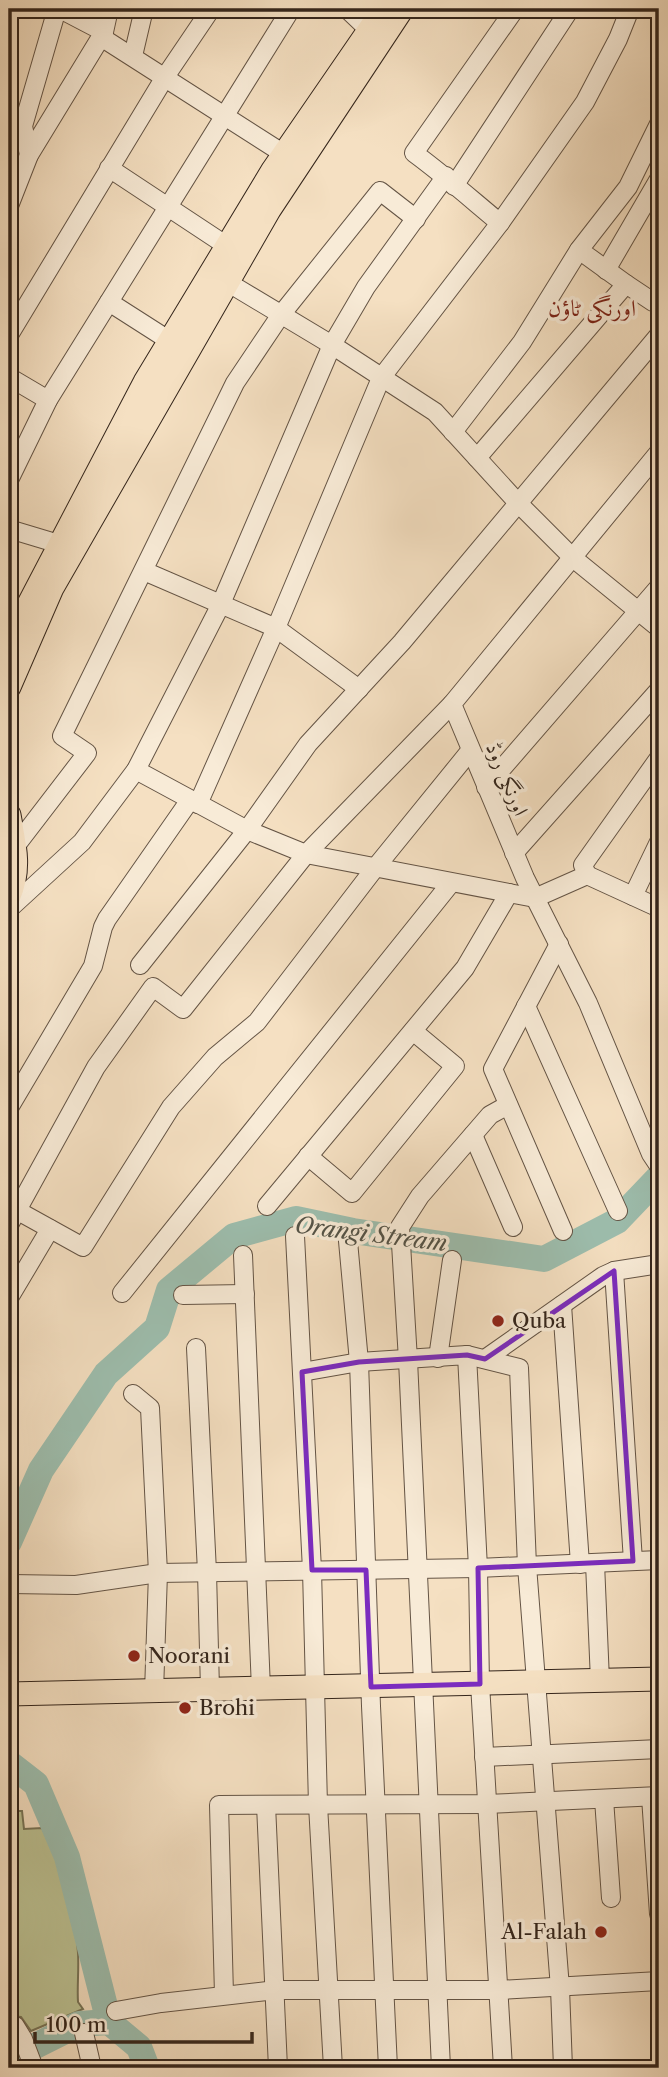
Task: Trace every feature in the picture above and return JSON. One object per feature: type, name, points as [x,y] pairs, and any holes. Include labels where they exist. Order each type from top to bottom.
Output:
[{"type":"main road","points":[[9,642],[145,382],[284,155],[384,9]]},
{"type":"main road","points":[[9,687],[52,589],[227,282],[269,210],[402,9]]},
{"type":"main road","points":[[9,815],[12,850],[18,863],[9,896]]},
{"type":"main road","points":[[9,1694],[659,1679]]},
{"type":"street","points":[[29,155],[23,126],[59,9],[103,34],[284,155]]},
{"type":"street","points":[[9,206],[29,155],[103,34],[109,9]]},
{"type":"street","points":[[133,56],[145,9]]},
{"type":"street","points":[[9,335],[165,77],[211,9]]},
{"type":"street","points":[[9,480],[48,400],[291,9]]},
{"type":"street","points":[[347,9],[369,30]]},
{"type":"street","points":[[500,223],[414,153],[515,9]]},
{"type":"street","points":[[9,909],[82,842],[136,770],[220,606],[331,345],[366,287],[416,219],[450,181],[570,9]]},
{"type":"street","points":[[9,1108],[93,966],[107,919],[194,802],[276,628],[381,378],[500,223],[586,102],[630,9]]},
{"type":"street","points":[[453,432],[522,342],[579,250],[628,187],[659,124]]},
{"type":"street","points":[[109,168],[227,246]]},
{"type":"street","points":[[606,270],[659,180]]},
{"type":"street","points":[[12,850],[87,754],[62,736],[235,383],[280,316],[380,191],[416,219]]},
{"type":"street","points":[[579,250],[626,284],[657,300]]},
{"type":"street","points":[[227,282],[435,412],[518,503],[573,558],[659,628]]},
{"type":"street","points":[[477,458],[626,284]]},
{"type":"street","points":[[109,302],[170,341]]},
{"type":"street","points":[[140,965],[247,830],[308,744],[402,642],[659,335]]},
{"type":"street","points":[[9,377],[48,400]]},
{"type":"street","points":[[470,751],[375,868],[257,1022],[215,1057],[171,1107],[83,1247],[50,1229],[11,1214],[96,1066],[153,987],[183,1009],[306,854],[452,704],[659,452]]},
{"type":"street","points":[[9,529],[59,544]]},
{"type":"street","points":[[144,571],[276,628],[359,689]]},
{"type":"street","points":[[486,787],[659,587]]},
{"type":"street","points":[[514,853],[659,690]]},
{"type":"street","name":"اورنگی روڈ","points":[[452,704],[514,853],[588,1003],[655,1160]]},
{"type":"street","points":[[659,758],[583,865],[587,875],[659,908]]},
{"type":"street","points":[[136,770],[247,830],[306,854],[536,898],[587,875]]},
{"type":"street","points":[[633,896],[659,842]]},
{"type":"street","points":[[122,1293],[451,883]]},
{"type":"street","points":[[267,1206],[465,968],[509,893]]},
{"type":"street","points":[[559,944],[493,1069],[563,1231]]},
{"type":"street","points":[[526,1006],[618,1211]]},
{"type":"street","points":[[309,1156],[352,1194],[454,1066],[413,1031]]},
{"type":"street","points":[[441,2068],[400,1227],[420,1196],[490,1115],[508,1105]]},
{"type":"street","points":[[473,1135],[513,1227]]},
{"type":"street","points":[[9,1298],[50,1229]]},
{"type":"street","points":[[295,1236],[312,1570],[318,1805],[334,2068]]},
{"type":"street","points":[[348,1241],[359,1362],[388,2068]]},
{"type":"street","points":[[243,1255],[261,1689]]},
{"type":"street","points":[[438,1358],[452,1260]]},
{"type":"street","points":[[476,1357],[562,1305],[603,1276],[614,1271],[659,1264]]},
{"type":"street","points":[[614,1271],[634,1561]]},
{"type":"street","points":[[183,1295],[244,1294]]},
{"type":"street","points":[[562,1305],[600,1681]]},
{"type":"street","points":[[196,1348],[208,1572],[210,1690]]},
{"type":"street","points":[[302,1372],[359,1362],[476,1357],[519,1368],[527,1566],[560,1988],[563,2068]]},
{"type":"street","points":[[476,1357],[480,1684],[503,2068]]},
{"type":"street","points":[[133,1394],[150,1408],[158,1573],[155,1692]]},
{"type":"street","points":[[10,1584],[76,1585],[158,1573],[478,1568],[659,1560]]},
{"type":"street","points":[[484,1757],[659,1749]]},
{"type":"street","points":[[224,1995],[219,1805],[486,1804],[655,1797],[659,1914]]},
{"type":"street","points":[[604,1799],[611,1898]]},
{"type":"street","points":[[266,1805],[278,2068]]},
{"type":"street","points":[[116,2011],[160,2003],[276,1990],[499,1990],[659,1981]]},
{"type":"street","points":[[9,2025],[15,2026],[33,2064]]},
{"type":"street","points":[[84,2032],[92,2068]]},
{"type":"highlighted area","points":[[614,1271],[633,1561],[478,1568],[480,1684],[371,1687],[366,1570],[312,1570],[302,1372],[359,1362],[467,1355],[485,1359]]},
{"type":"green space","points":[[9,1811],[22,1811],[24,1829],[42,1828],[62,1873],[77,1937],[78,2002],[83,2009],[31,2031],[21,2017],[9,2016]]},
{"type":"waterway","name":"Orangi Stream","points":[[9,1542],[41,1470],[106,1374],[157,1328],[169,1290],[234,1236],[296,1219],[353,1231],[544,1259],[617,1221],[659,1177]]},
{"type":"waterway","name":"Orangi Stream","points":[[9,1763],[36,1784],[67,1857],[109,2022],[139,2047],[147,2068]]},
{"type":"waterway","points":[[9,2059],[79,2024],[109,2022]]},
{"type":"place","name":"Quba","points":[[498,1321]]},
{"type":"place","name":"Noorani","points":[[134,1656]]},
{"type":"place","name":"Brohi","points":[[185,1708]]},
{"type":"place","name":"Al-Falah","points":[[601,1932]]},
{"type":"district","name":"اورنگی ٹاؤن","points":[[592,308]]}]
